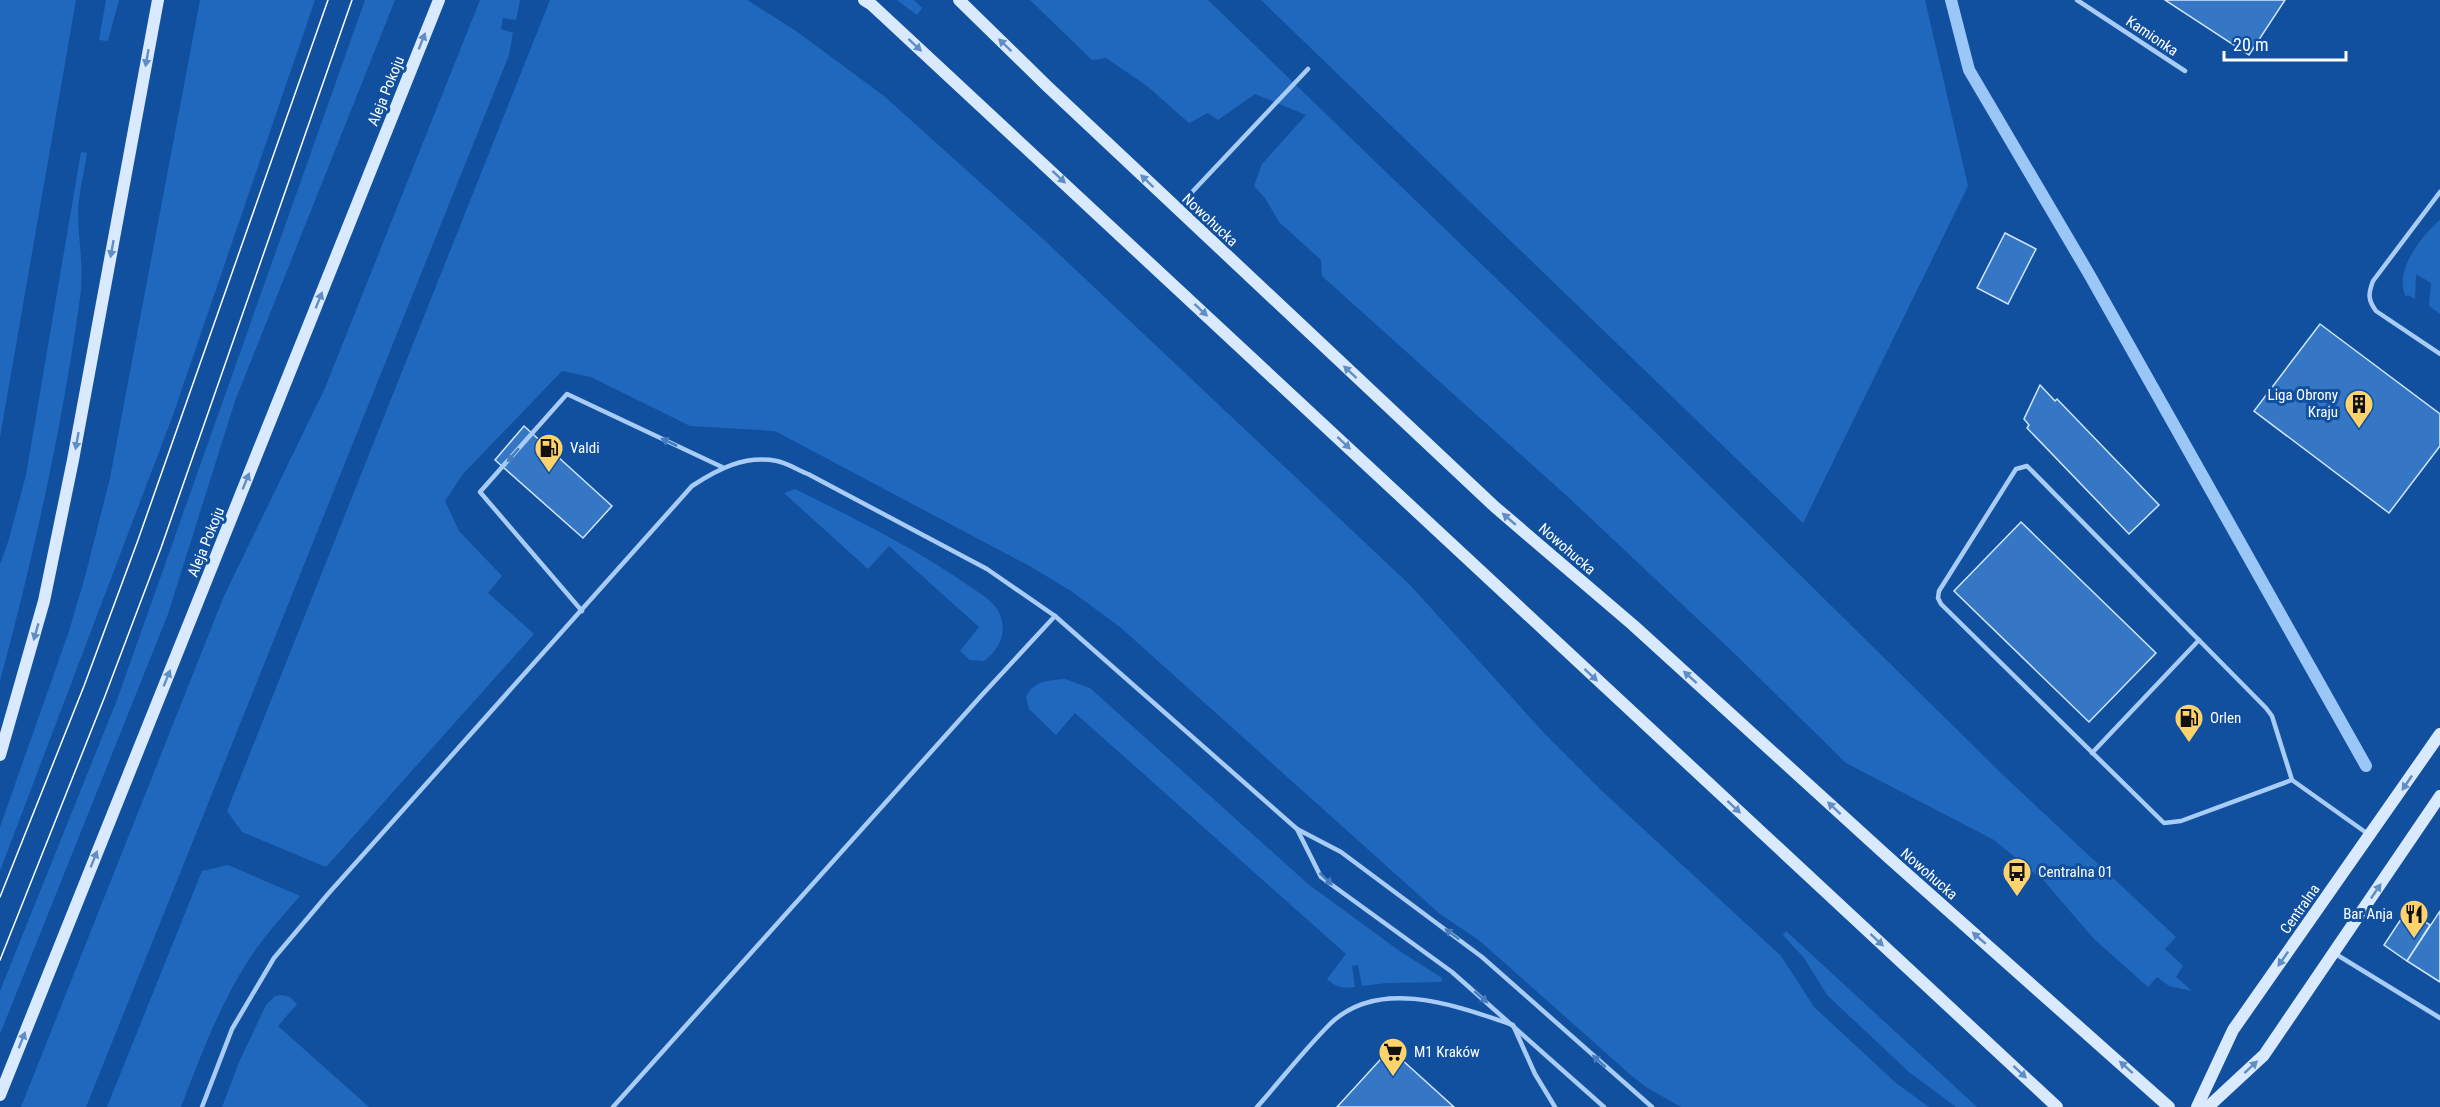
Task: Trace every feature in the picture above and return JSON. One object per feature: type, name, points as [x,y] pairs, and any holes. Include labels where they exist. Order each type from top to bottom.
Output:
[{"type":"main road","points":[[0,755],[44,601],[73,460],[158,0]]},
{"type":"main road","name":"Aleja Pokoju","points":[[0,1095],[439,0]]},
{"type":"main road","points":[[864,0],[1092,207],[2057,1107]]},
{"type":"main road","name":"Nowohucka","points":[[959,0],[1176,208],[1495,507],[1633,625],[1888,857],[2169,1107]]},
{"type":"main road","name":"Centralna","points":[[2197,1107],[2233,1030],[2371,836],[2440,734]]},
{"type":"main road","points":[[2208,1107],[2264,1055],[2440,796]]},
{"type":"lane","name":"Kamionka","points":[[2077,0],[2185,71]]},
{"type":"lane","points":[[1176,208],[1308,69]]},
{"type":"lane","points":[[2440,192],[2373,281],[2368,292],[2369,301],[2376,311],[2440,354]]},
{"type":"lane","points":[[582,610],[480,492],[567,394],[722,466]]},
{"type":"lane","points":[[202,1107],[232,1029],[274,958],[328,894],[692,486],[722,466],[744,460],[777,461],[808,474],[987,569],[1055,616],[1297,830],[1341,852],[1482,957],[1652,1107]]},
{"type":"lane","points":[[2292,780],[2181,821],[2164,823],[2091,753],[1938,598],[1939,591],[2016,469],[2027,466],[2270,712],[2292,780],[2371,836]]},
{"type":"lane","points":[[613,1107],[966,712],[1055,616]]},
{"type":"lane","points":[[2091,753],[2199,640]]},
{"type":"lane","points":[[1297,830],[1322,877],[1452,972],[1604,1107]]},
{"type":"lane","points":[[2334,953],[2440,1018]]},
{"type":"lane","points":[[1257,1107],[1330,1023],[1358,1005],[1379,1000],[1420,999],[1474,1012],[1513,1025],[1535,1074],[1555,1107]]},
{"type":"shaded area","points":[[0,0],[76,0],[0,437]]},
{"type":"shaded area","points":[[106,0],[119,0],[108,41],[99,40]]},
{"type":"shaded area","points":[[200,0],[315,0],[173,415],[0,871],[0,827],[68,634],[110,478]]},
{"type":"shaded area","points":[[365,0],[395,0],[235,401],[168,614],[0,1034],[0,991],[117,700]]},
{"type":"shaded area","points":[[480,0],[520,0],[516,20],[503,18],[501,29],[513,33],[509,55],[86,1107],[21,1107],[224,596],[325,388]]},
{"type":"shaded area","points":[[550,0],[747,0],[796,31],[884,96],[1044,240],[1410,585],[1544,733],[1602,791],[1781,956],[1814,1007],[1896,1083],[1929,1107],[1681,1107],[1633,1077],[1480,941],[1440,914],[1120,627],[1071,591],[1033,568],[775,431],[690,426],[591,377],[562,371],[463,474],[445,501],[459,531],[502,576],[488,593],[534,634],[326,867],[242,832],[227,811]]},
{"type":"shaded area","points":[[897,0],[914,0],[922,8],[917,15]]},
{"type":"shaded area","points":[[1030,0],[1208,0],[1650,427],[2003,775],[2176,937],[2165,949],[2183,966],[2176,977],[2192,991],[2169,986],[2157,977],[2148,987],[2094,939],[2045,882],[1994,840],[1846,763],[1735,654],[1567,496],[1322,276],[1321,260],[1279,222],[1265,198],[1254,186],[1262,164],[1306,115],[1255,94],[1218,120],[1208,113],[1189,123],[1147,86],[1106,58],[1092,60]]},
{"type":"shaded area","points":[[1261,0],[1925,0],[1968,186],[1803,523]]},
{"type":"shaded area","points":[[81,152],[87,153],[78,208],[82,278],[73,346],[46,491],[0,681],[0,564],[26,475]]},
{"type":"shaded area","points":[[2440,220],[2440,314],[2429,306],[2431,283],[2416,274],[2415,299],[2408,295],[2406,297],[2403,277],[2417,245]]},
{"type":"shaded area","points":[[795,489],[903,545],[986,598],[1001,616],[1003,631],[995,650],[984,661],[970,660],[960,651],[979,627],[889,546],[868,569],[784,493]]},
{"type":"shaded area","points":[[1065,679],[1090,688],[1308,884],[1401,952],[1442,978],[1441,982],[1362,986],[1358,965],[1352,966],[1355,987],[1340,987],[1327,979],[1346,954],[1075,713],[1056,735],[1029,709],[1026,697],[1033,688],[1047,681]]},
{"type":"shaded area","points":[[228,865],[300,896],[260,944],[238,978],[211,1032],[181,1107],[107,1107],[202,871]]},
{"type":"shaded area","points":[[1786,931],[1977,1107],[1956,1107],[1909,1072],[1827,995],[1804,958],[1783,935]]},
{"type":"shaded area","points":[[275,996],[290,997],[297,1004],[278,1026],[369,1107],[222,1107],[240,1060],[266,1005]]},
{"type":"building","points":[[2165,0],[2285,0],[2249,55]]},
{"type":"building","points":[[2005,233],[2036,249],[2008,304],[1977,288]]},
{"type":"building","name":"Liga Obrony Kraju","points":[[2320,324],[2440,414],[2440,446],[2389,513],[2254,411]]},
{"type":"building","points":[[2040,385],[2055,401],[2057,399],[2159,505],[2129,534],[2027,428],[2029,425],[2024,419]]},
{"type":"building","points":[[524,426],[612,506],[583,538],[495,460]]},
{"type":"building","points":[[2021,522],[2156,653],[2089,722],[1954,591]]},
{"type":"building","points":[[2407,910],[2430,925],[2407,961],[2384,945]]},
{"type":"building","points":[[2440,911],[2440,982],[2407,961]]},
{"type":"building","name":"M1 Kraków","points":[[1390,1049],[1454,1107],[1337,1107]]},
{"type":"waterway","points":[[1951,0],[1969,70],[2089,274],[2366,766]]},
{"type":"tram line","points":[[0,897],[84,686],[138,540],[328,0]]},
{"type":"tram line","points":[[0,960],[161,548],[352,0]]},
{"type":"place","name":"Liga Obrony Kraju","points":[[2359,430]]},
{"type":"place","name":"Valdi","points":[[549,474]]},
{"type":"place","name":"Orlen","points":[[2189,744]]},
{"type":"place","name":"Centralna 01","points":[[2017,898]]},
{"type":"place","name":"Bar Anja","points":[[2414,940]]},
{"type":"place","name":"M1 Kraków","points":[[1393,1078]]}]
